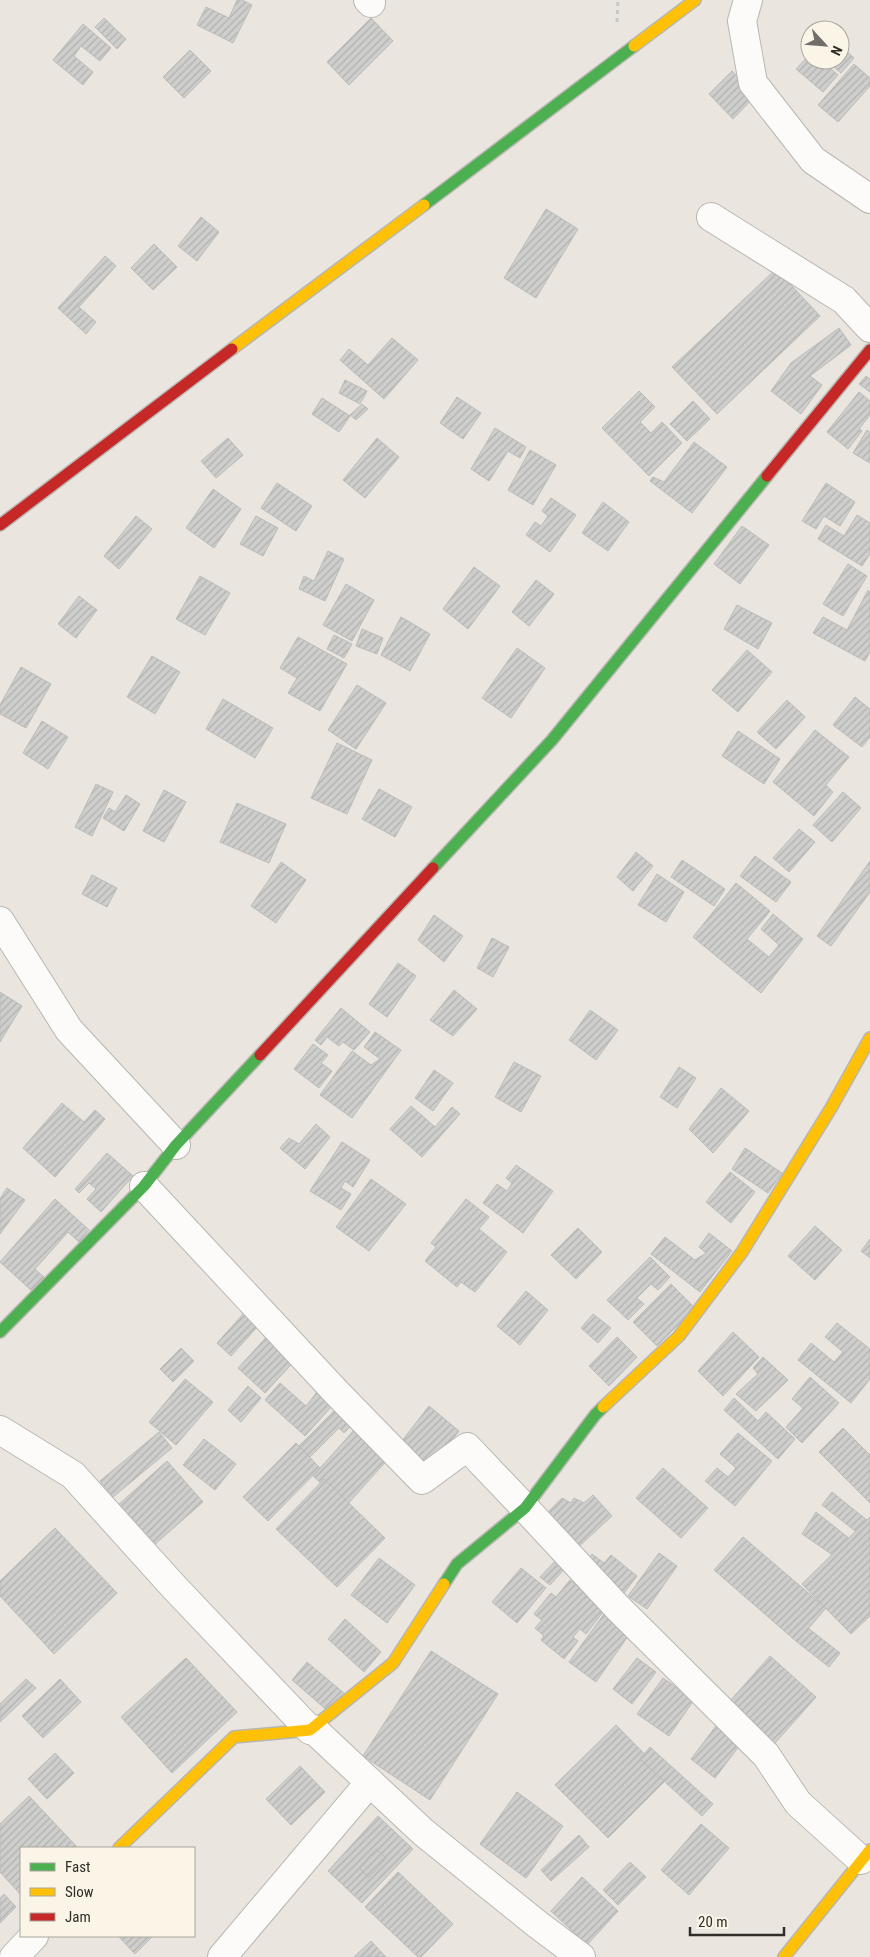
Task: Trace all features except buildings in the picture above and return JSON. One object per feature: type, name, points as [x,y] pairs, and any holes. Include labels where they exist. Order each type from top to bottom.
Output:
[{"type":"main road","points":[[0,526],[695,0]]},
{"type":"main road","points":[[0,1332],[144,1186],[176,1145],[552,740],[870,350]]},
{"type":"main road","points":[[121,1847],[234,1737],[310,1730],[393,1663],[457,1564],[525,1508],[595,1415],[679,1336],[742,1252],[831,1108],[870,1038]]},
{"type":"main road","points":[[784,1957],[866,1855]]},
{"type":"street","points":[[748,0],[742,21],[753,83],[813,160],[870,199]]},
{"type":"street","points":[[711,217],[844,300],[870,328]]},
{"type":"street","points":[[0,921],[69,1030],[176,1145]]},
{"type":"street","points":[[144,1186],[337,1394],[422,1480],[467,1448],[617,1607],[766,1755],[798,1803],[866,1855]]},
{"type":"street","points":[[0,1430],[73,1475],[174,1587],[310,1730],[313,1729],[423,1832],[581,1957]]},
{"type":"street","points":[[222,1957],[370,1782]]},
{"type":"street","points":[[14,1957],[33,1937]]},
{"type":"traffic: fast","points":[[424,205],[634,46]]},
{"type":"traffic: fast","points":[[433,868],[552,740],[767,476]]},
{"type":"traffic: fast","points":[[0,1332],[144,1186],[176,1145],[260,1055]]},
{"type":"traffic: fast","points":[[444,1584],[457,1564],[525,1508],[603,1407]]},
{"type":"traffic: slow","points":[[634,46],[695,0]]},
{"type":"traffic: slow","points":[[232,349],[424,205]]},
{"type":"traffic: slow","points":[[603,1407],[679,1336],[742,1252],[831,1108],[870,1038]]},
{"type":"traffic: slow","points":[[120,1847],[234,1737],[310,1730],[393,1663],[444,1584]]},
{"type":"traffic: slow","points":[[784,1957],[870,1850]]},
{"type":"traffic: jam","points":[[0,525],[232,349]]},
{"type":"traffic: jam","points":[[767,476],[870,350]]},
{"type":"traffic: jam","points":[[260,1055],[433,868]]}]
